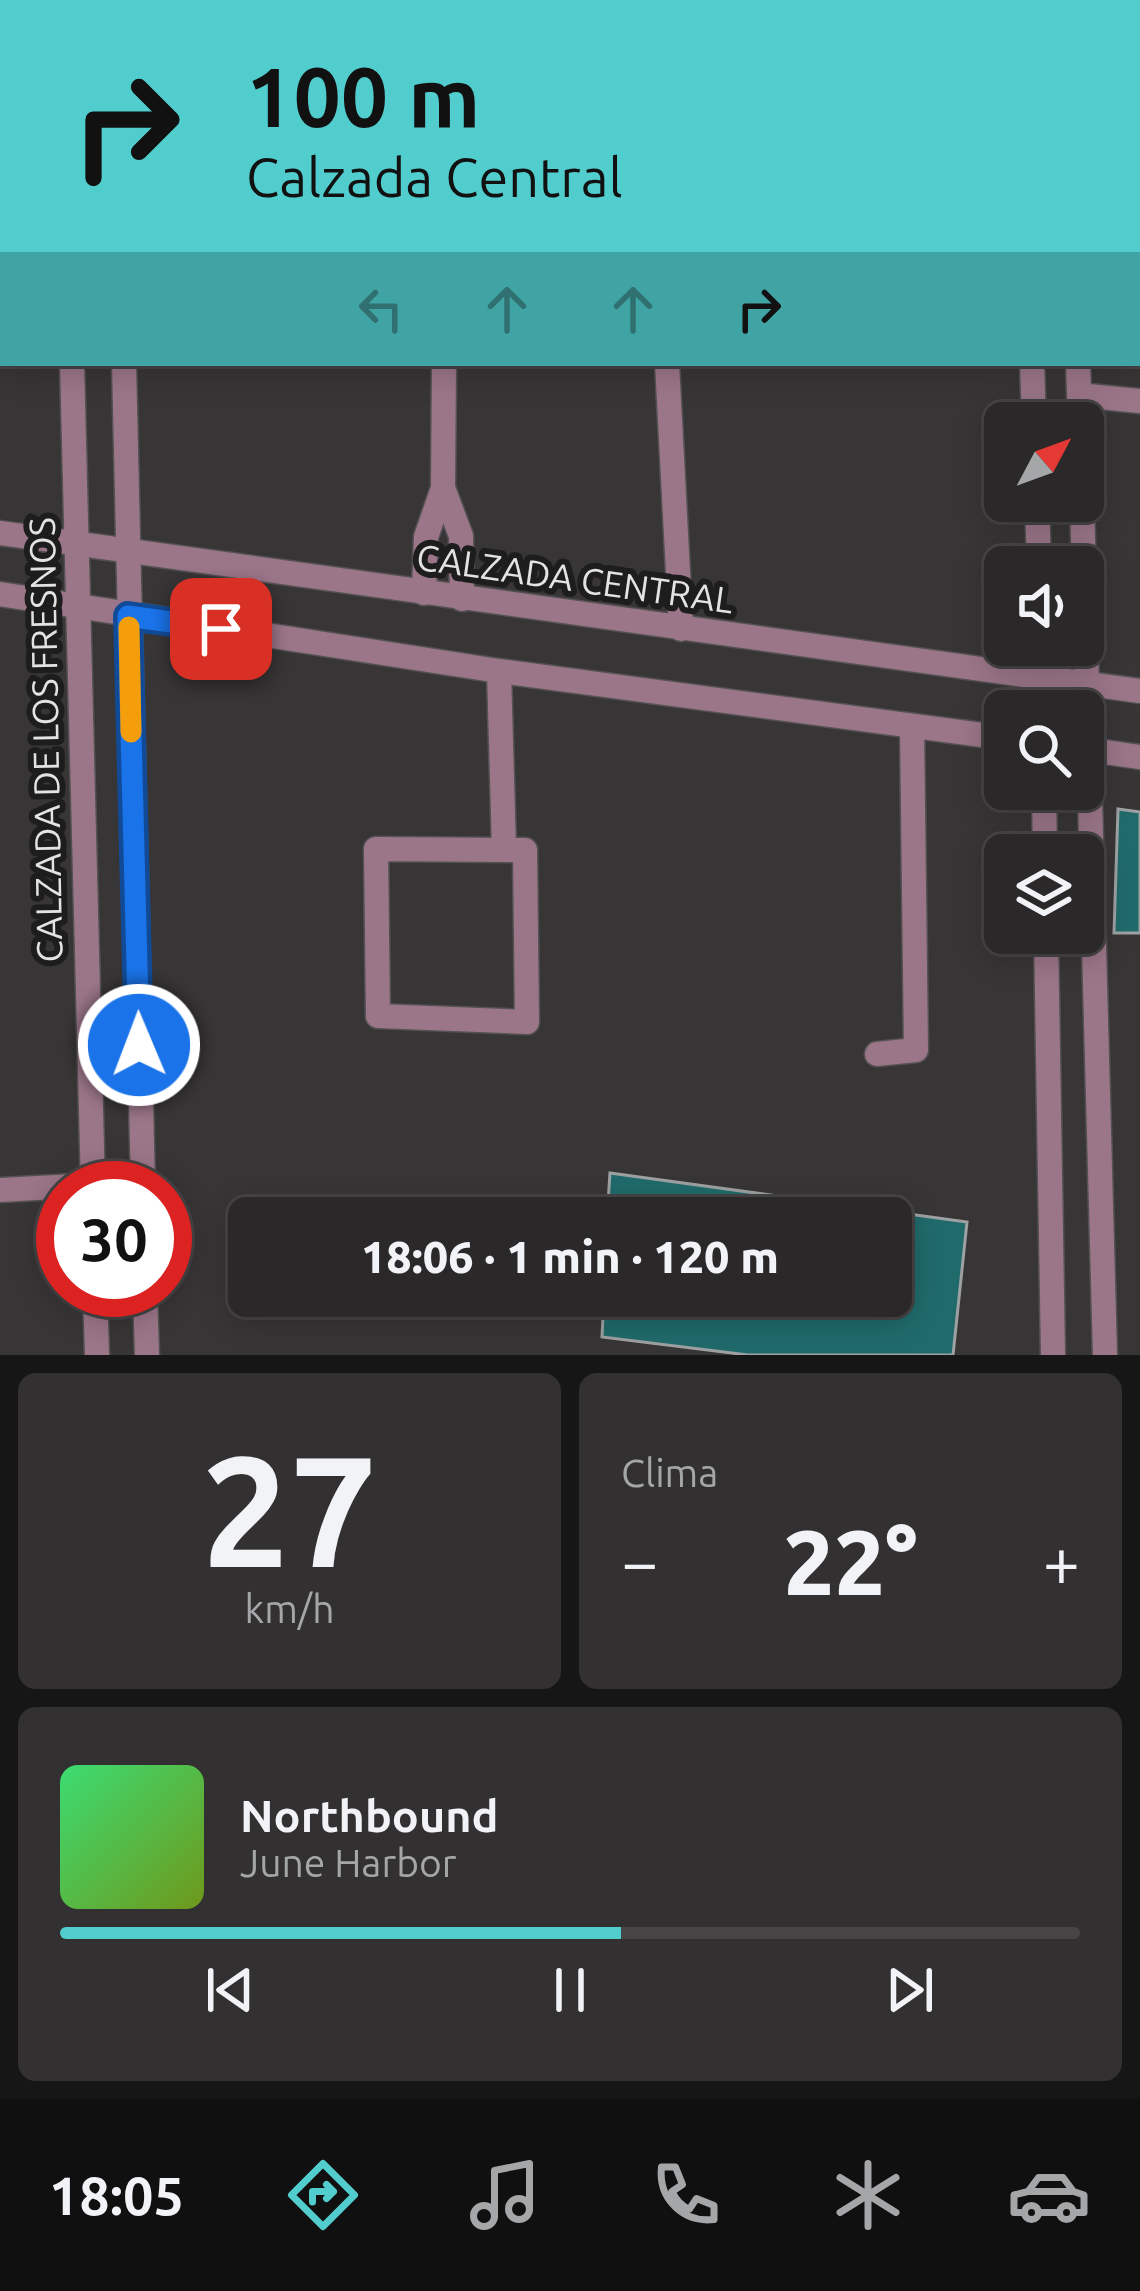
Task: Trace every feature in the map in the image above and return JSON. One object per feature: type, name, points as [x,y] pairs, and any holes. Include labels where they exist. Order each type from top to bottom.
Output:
[{"type":"street","name":"CALZADA DE LOS FRESNOS","points":[[72,366],[92,1161]]},
{"type":"street","points":[[124,366],[142,1161]]},
{"type":"street","points":[[424,593],[426,537],[443,488],[444,366]]},
{"type":"street","points":[[667,366],[681,629]]},
{"type":"street","points":[[1033,366],[1034,402]]},
{"type":"street","points":[[1078,366],[1079,402]]},
{"type":"street","points":[[1079,395],[1140,401]]},
{"type":"street","points":[[443,488],[461,536],[462,599]]},
{"type":"street","points":[[1083,522],[1088,690]]},
{"type":"street","name":"CALZADA CENTRAL","points":[[0,533],[1140,692]]},
{"type":"street","points":[[0,594],[499,671],[984,735]]},
{"type":"street","points":[[1042,666],[1042,690]]},
{"type":"street","points":[[499,671],[503,850]]},
{"type":"street","points":[[877,1054],[916,1050],[912,725]]},
{"type":"street","points":[[1104,752],[1140,757]]},
{"type":"street","points":[[1088,810],[1105,1355]]},
{"type":"street","points":[[376,849],[503,850],[525,850],[526,1022],[378,1016],[376,849]]},
{"type":"street","points":[[1046,954],[1053,1355]]},
{"type":"street","points":[[0,1190],[36,1188]]},
{"type":"street","points":[[96,1317],[97,1355]]},
{"type":"street","points":[[146,1317],[147,1355]]},
{"type":"building","points":[[1118,809],[1140,812],[1140,933],[1114,933]]},
{"type":"building","points":[[610,1173],[785,1197],[608,1197]]},
{"type":"building","points":[[912,1214],[967,1222],[953,1355],[748,1355],[602,1337],[603,1317],[912,1317]]},
{"type":"slow traffic","points":[[129,627],[131,732]]},
{"type":"route","points":[[139,1045],[128,616],[221,629]]}]
